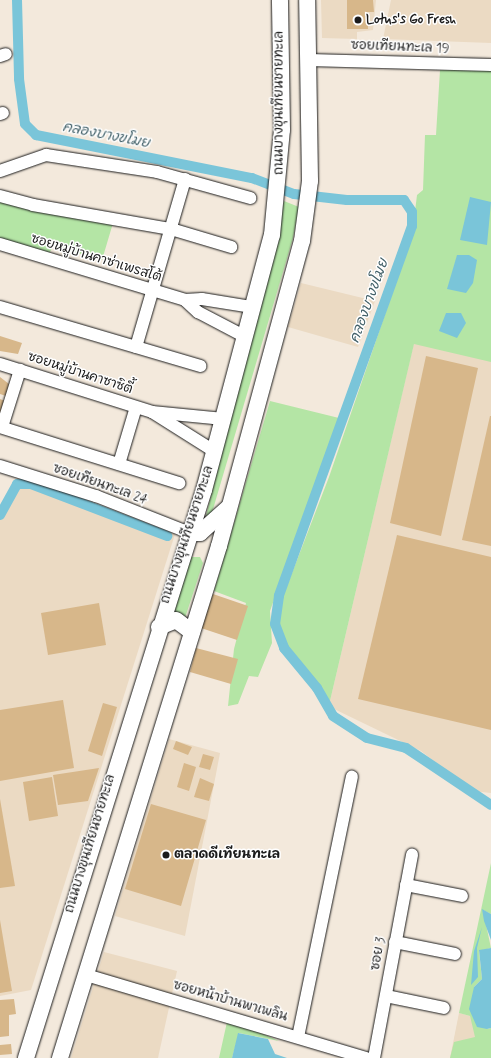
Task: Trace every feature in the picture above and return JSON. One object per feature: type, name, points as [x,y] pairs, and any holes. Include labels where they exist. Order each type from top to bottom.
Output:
[{"type":"main road","name":"ถนนบางขุนเทียนชายทะเล","points":[[26,1058],[159,626],[190,533],[224,419],[277,207],[281,172],[280,0]]},
{"type":"main road","points":[[60,1058],[192,632],[229,507],[306,219],[310,181],[307,0]]},
{"type":"main road","points":[[190,533],[200,533],[217,521],[229,507]]},
{"type":"main road","points":[[159,626],[176,620],[192,632]]},
{"type":"street","name":"ซอยเทียนทะเล 19","points":[[309,60],[491,65]]},
{"type":"street","points":[[0,172],[46,156],[185,179],[250,198]]},
{"type":"street","points":[[136,347],[185,179]]},
{"type":"street","points":[[0,196],[33,205],[171,229],[231,247]]},
{"type":"street","name":"ซอยหมู่บ้านคาซ่าเพรสโต้","points":[[0,244],[185,300],[222,302],[252,307]]},
{"type":"street","name":"ซอยหมู่บ้านคาซ่าเพรสโต้","points":[[185,300],[216,322],[244,336]]},
{"type":"street","points":[[216,322],[222,302]]},
{"type":"street","points":[[0,306],[200,366]]},
{"type":"street","name":"ซอยหมู่บ้านคาซาซิตี้","points":[[0,364],[152,412],[188,433],[214,451]]},
{"type":"street","points":[[20,370],[1,427],[179,483]]},
{"type":"street","points":[[119,464],[136,407]]},
{"type":"street","name":"ซอยหมู่บ้านคาซาซิตี้","points":[[152,412],[224,419]]},
{"type":"street","points":[[188,433],[194,415]]},
{"type":"street","name":"ซอยเทียนทะเล 24","points":[[0,466],[96,496],[190,533]]},
{"type":"street","points":[[298,1037],[352,777]]},
{"type":"street","name":"ซอย 3","points":[[374,1058],[412,855]]},
{"type":"street","points":[[406,885],[462,896]]},
{"type":"street","points":[[395,942],[455,954]]},
{"type":"street","name":"ซอยหน้าบ้านพาเพลิน","points":[[86,975],[298,1037],[333,1053],[366,1058]]},
{"type":"street","points":[[386,996],[444,1008]]},
{"type":"shaded area","points":[[321,0],[376,0],[373,30],[357,32],[357,39],[322,38]]},
{"type":"shaded area","points":[[391,0],[491,0],[491,43],[383,39]]},
{"type":"shaded area","points":[[474,87],[491,87],[491,793],[473,791],[421,751],[330,707],[330,701]]},
{"type":"shaded area","points":[[301,283],[375,301],[358,347],[288,327]]},
{"type":"shaded area","points":[[17,478],[175,534],[31,990],[0,996],[0,506]]},
{"type":"shaded area","points":[[169,739],[220,753],[185,936],[115,916]]},
{"type":"shaded area","points":[[104,952],[177,971],[158,1058],[71,1058]]},
{"type":"shaded area","points":[[459,1013],[470,1016],[491,1058],[450,1058]]},
{"type":"green space","points":[[440,70],[491,70],[491,362],[414,344],[330,701],[288,646],[278,625],[282,599],[329,477],[412,236],[417,195],[423,190],[425,135],[436,135]]},
{"type":"green space","points":[[0,200],[113,223],[102,260],[53,246],[49,254],[0,239]]},
{"type":"green space","points":[[284,201],[299,207],[293,238],[211,516],[206,516]]},
{"type":"green space","points":[[270,401],[339,418],[270,611],[272,643],[258,677],[249,676],[238,704],[228,706],[234,649],[246,603],[214,591]]},
{"type":"green space","points":[[188,557],[200,557],[203,563],[185,618],[171,614]]},
{"type":"green space","points":[[491,863],[491,914],[483,910],[491,948],[479,951],[482,979],[474,987],[487,1029],[491,1028],[491,1058],[450,1058],[454,1042],[475,1037],[470,1016],[459,1013]]},
{"type":"green space","points":[[227,1022],[243,1025],[279,1041],[239,1033],[232,1058],[219,1058]]},
{"type":"water","points":[[470,197],[491,202],[487,245],[460,240]]},
{"type":"water","points":[[457,255],[469,255],[477,260],[473,283],[466,293],[447,289]]},
{"type":"water","points":[[446,313],[461,313],[466,323],[457,338],[439,331]]},
{"type":"water","points":[[482,909],[491,914],[491,940],[484,921]]},
{"type":"water","points":[[482,927],[477,948],[478,977],[471,985],[474,951]]},
{"type":"water","points":[[491,948],[491,1028],[487,1029],[477,1027],[469,1009],[474,987],[482,979],[479,950]]},
{"type":"water","points":[[238,1033],[268,1039],[275,1054],[287,1058],[232,1058]]},
{"type":"building","name":"Lotus's Go Fresh","points":[[347,0],[373,0],[374,12],[368,12],[368,29],[347,29]]},
{"type":"building","points":[[0,336],[22,343],[18,354],[0,351]]},
{"type":"building","points":[[426,356],[478,368],[441,536],[390,523]]},
{"type":"building","points":[[0,377],[9,384],[6,396],[0,394]]},
{"type":"building","points":[[0,399],[5,401],[0,415]]},
{"type":"building","points":[[491,416],[491,546],[462,540]]},
{"type":"building","points":[[397,535],[491,557],[491,730],[358,699]]},
{"type":"building","points":[[213,594],[248,606],[237,640],[201,628]]},
{"type":"building","points":[[99,603],[106,645],[48,655],[41,613]]},
{"type":"building","points":[[196,648],[238,659],[231,684],[190,672]]},
{"type":"building","points":[[63,700],[74,768],[0,781],[0,710]]},
{"type":"building","points":[[103,703],[117,707],[102,756],[88,751]]},
{"type":"building","points":[[176,741],[192,747],[188,755],[173,749]]},
{"type":"building","points":[[203,754],[214,757],[210,770],[199,767]]},
{"type":"building","points":[[184,763],[196,767],[189,791],[177,787]]},
{"type":"building","points":[[99,768],[88,801],[58,805],[53,775]]},
{"type":"building","points":[[52,777],[58,816],[29,821],[23,782]]},
{"type":"building","points":[[200,778],[214,784],[209,801],[194,797]]},
{"type":"building","points":[[0,799],[15,886],[0,888]]},
{"type":"building","name":"ตลาดดีเทียนทะเล","points":[[151,804],[206,820],[181,906],[125,889]]},
{"type":"building","points":[[0,920],[12,991],[0,993]]},
{"type":"building","points":[[14,999],[16,1014],[9,1015],[9,1036],[0,1037],[0,1000]]},
{"type":"building","points":[[11,1044],[12,1054],[0,1055],[0,1045]]},
{"type":"waterway","name":"คลองบางขโมย","points":[[17,0],[19,79],[25,124],[36,135],[252,178],[294,194],[347,200],[404,200],[412,212],[412,226],[279,596],[275,624],[284,648],[317,688],[333,716],[367,738],[406,748],[491,805]]},
{"type":"waterway","points":[[0,515],[17,484],[31,484],[167,536]]},
{"type":"place","name":"Lotus's Go Fresh","points":[[358,20]]},
{"type":"place","name":"ตลาดดีเทียนทะเล","points":[[166,855]]}]
